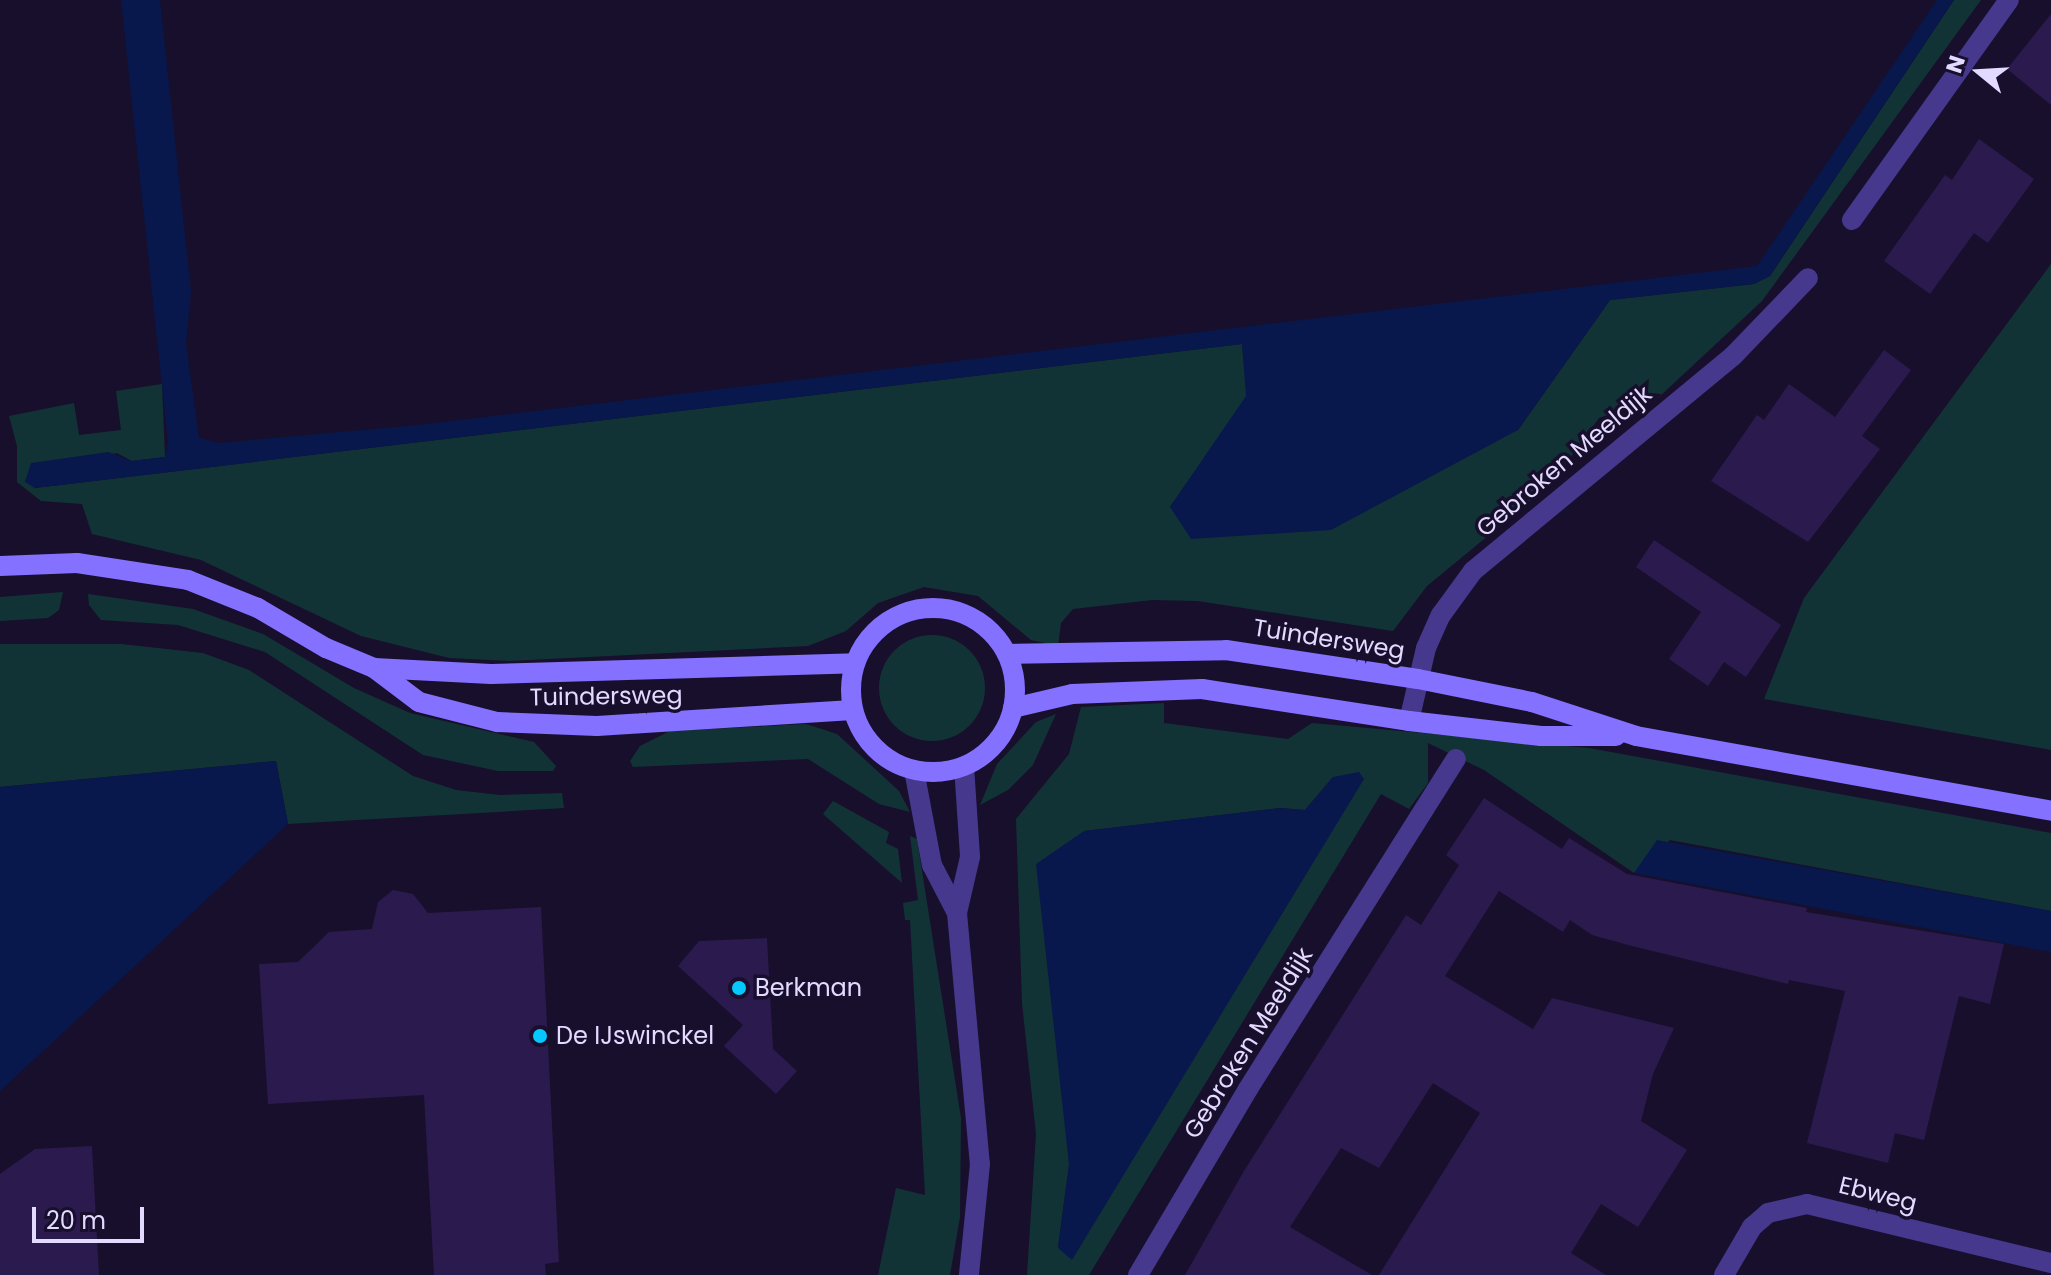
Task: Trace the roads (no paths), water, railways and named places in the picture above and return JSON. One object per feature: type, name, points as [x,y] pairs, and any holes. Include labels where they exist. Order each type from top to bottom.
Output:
[{"type":"main road","name":"Tuindersweg","points":[[0,566],[77,563],[188,580],[258,608],[326,648],[374,668],[419,702],[497,722],[597,726],[853,710]]},
{"type":"main road","points":[[942,608],[968,616],[990,631],[1007,654],[1014,681],[1013,708],[995,743],[964,766],[914,770],[887,758],[866,737],[853,710],[855,663],[868,639],[889,620],[914,610],[942,608]]},
{"type":"main road","name":"Tuindersweg","points":[[1007,654],[1198,648],[1418,679],[1532,702],[1636,736],[2051,811]]},
{"type":"main road","name":"Tuindersweg","points":[[374,668],[491,674],[855,663]]},
{"type":"main road","name":"Tuindersweg","points":[[1013,708],[1072,694],[1202,689],[1409,721],[1541,736],[1636,736]]},
{"type":"street","points":[[1852,220],[2009,0]]},
{"type":"street","name":"Gebroken Meeldijk","points":[[1409,721],[1418,679],[1441,615],[1473,571],[1733,356],[1808,278]]},
{"type":"street","name":"Gebroken Meeldijk","points":[[1138,1275],[1248,1089],[1456,759]]},
{"type":"street","points":[[964,766],[970,857],[957,913],[980,1164],[969,1275]]},
{"type":"street","points":[[914,770],[932,865],[957,913]]},
{"type":"street","name":"Ebweg","points":[[1724,1275],[1752,1227],[1768,1213],[1807,1204],[2051,1263]]},
{"type":"place","name":"Berkman","points":[[739,988]]},
{"type":"place","name":"De IJswinckel","points":[[540,1036]]}]
